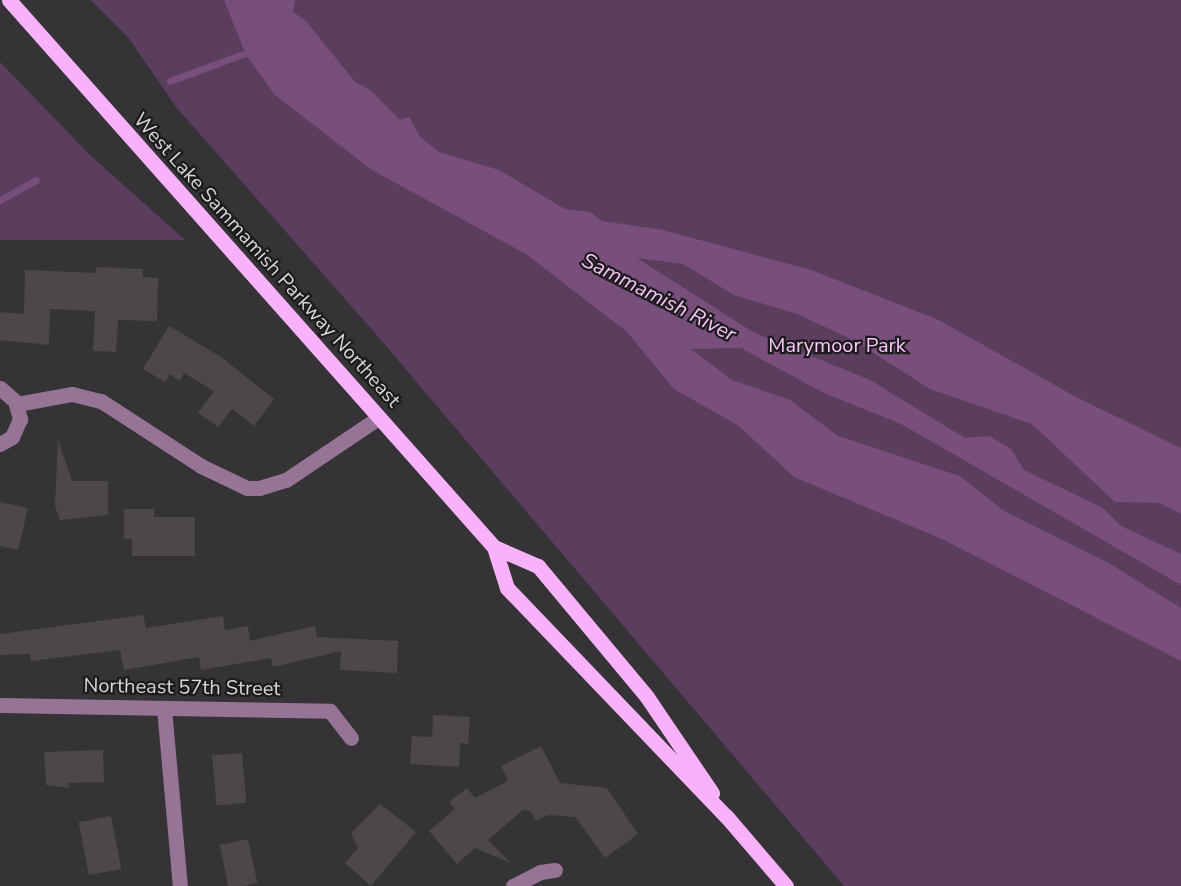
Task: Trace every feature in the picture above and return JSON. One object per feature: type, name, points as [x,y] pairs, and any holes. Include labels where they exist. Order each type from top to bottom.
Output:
[{"type":"main road","name":"West Lake Sammamish Parkway Northeast","points":[[9,0],[494,548],[507,588],[726,816],[786,886]]},
{"type":"main road","name":"West Lake Sammamish Parkway Northeast","points":[[494,548],[538,566],[666,722],[726,816]]},
{"type":"street","points":[[0,388],[17,404],[17,428],[0,444]]},
{"type":"street","points":[[17,404],[72,394],[101,400],[201,466],[246,488],[259,488],[286,480],[378,418]]},
{"type":"street","name":"Northeast 57th Street","points":[[0,705],[330,711],[351,738]]},
{"type":"street","points":[[164,708],[180,886]]},
{"type":"street","points":[[513,886],[540,872],[555,870]]},
{"type":"green space","name":"Marymoor Park","points":[[91,0],[1181,0],[1181,886],[844,886],[375,333],[176,107],[128,37]]},
{"type":"green space","points":[[0,62],[90,155],[185,240],[0,240]]},
{"type":"water","name":"Sammamish River","points":[[224,0],[295,0],[293,12],[306,21],[355,82],[370,90],[400,120],[409,117],[420,137],[439,152],[499,170],[565,209],[590,212],[602,221],[663,230],[811,270],[939,320],[1076,397],[1181,448],[1181,514],[1159,503],[1115,502],[1032,424],[930,389],[853,340],[797,314],[734,295],[683,264],[637,258],[753,332],[870,380],[965,438],[989,436],[1011,449],[1024,470],[1103,508],[1121,526],[1181,554],[1181,585],[901,424],[824,393],[741,348],[691,349],[732,380],[790,400],[838,436],[960,476],[1004,511],[1107,562],[1181,608],[1181,661],[942,539],[794,477],[739,426],[674,389],[627,332],[526,254],[372,170],[275,95],[246,55]]},
{"type":"building","points":[[96,267],[143,269],[143,277],[158,278],[157,321],[118,320],[116,352],[93,351],[95,311],[50,309],[49,345],[0,340],[0,312],[24,314],[25,270],[96,273]]},
{"type":"building","points":[[169,326],[221,357],[274,399],[254,426],[232,409],[218,427],[198,413],[214,391],[184,373],[180,381],[170,374],[165,382],[143,369]]},
{"type":"building","points":[[58,440],[72,481],[108,481],[108,515],[60,520],[55,506]]},
{"type":"building","points":[[0,502],[28,508],[18,550],[0,546]]},
{"type":"building","points":[[124,509],[154,509],[154,517],[195,517],[195,556],[132,556],[132,539],[124,539]]},
{"type":"building","points":[[143,615],[146,628],[223,616],[225,630],[248,626],[250,641],[315,626],[317,637],[398,641],[397,673],[340,670],[341,651],[273,667],[271,658],[201,670],[199,657],[124,670],[120,650],[31,661],[30,654],[0,655],[0,634]]},
{"type":"building","points":[[433,715],[470,717],[468,744],[460,743],[459,767],[410,764],[412,736],[432,737]]},
{"type":"building","points":[[541,746],[560,783],[607,788],[638,834],[605,858],[575,817],[548,815],[536,821],[530,811],[523,810],[488,840],[511,863],[475,848],[457,864],[429,831],[455,809],[449,802],[467,788],[475,798],[508,781],[501,766]]},
{"type":"building","points":[[103,750],[104,782],[68,783],[69,788],[46,785],[44,752]]},
{"type":"building","points":[[242,753],[246,803],[216,805],[212,756]]},
{"type":"building","points":[[380,804],[416,832],[371,886],[345,863],[358,848],[351,833]]},
{"type":"building","points":[[111,816],[121,869],[89,875],[79,822]]},
{"type":"building","points":[[248,839],[257,883],[228,886],[220,845]]},
{"type":"waterway","points":[[170,81],[254,50]]},
{"type":"waterway","points":[[0,200],[36,180]]}]
